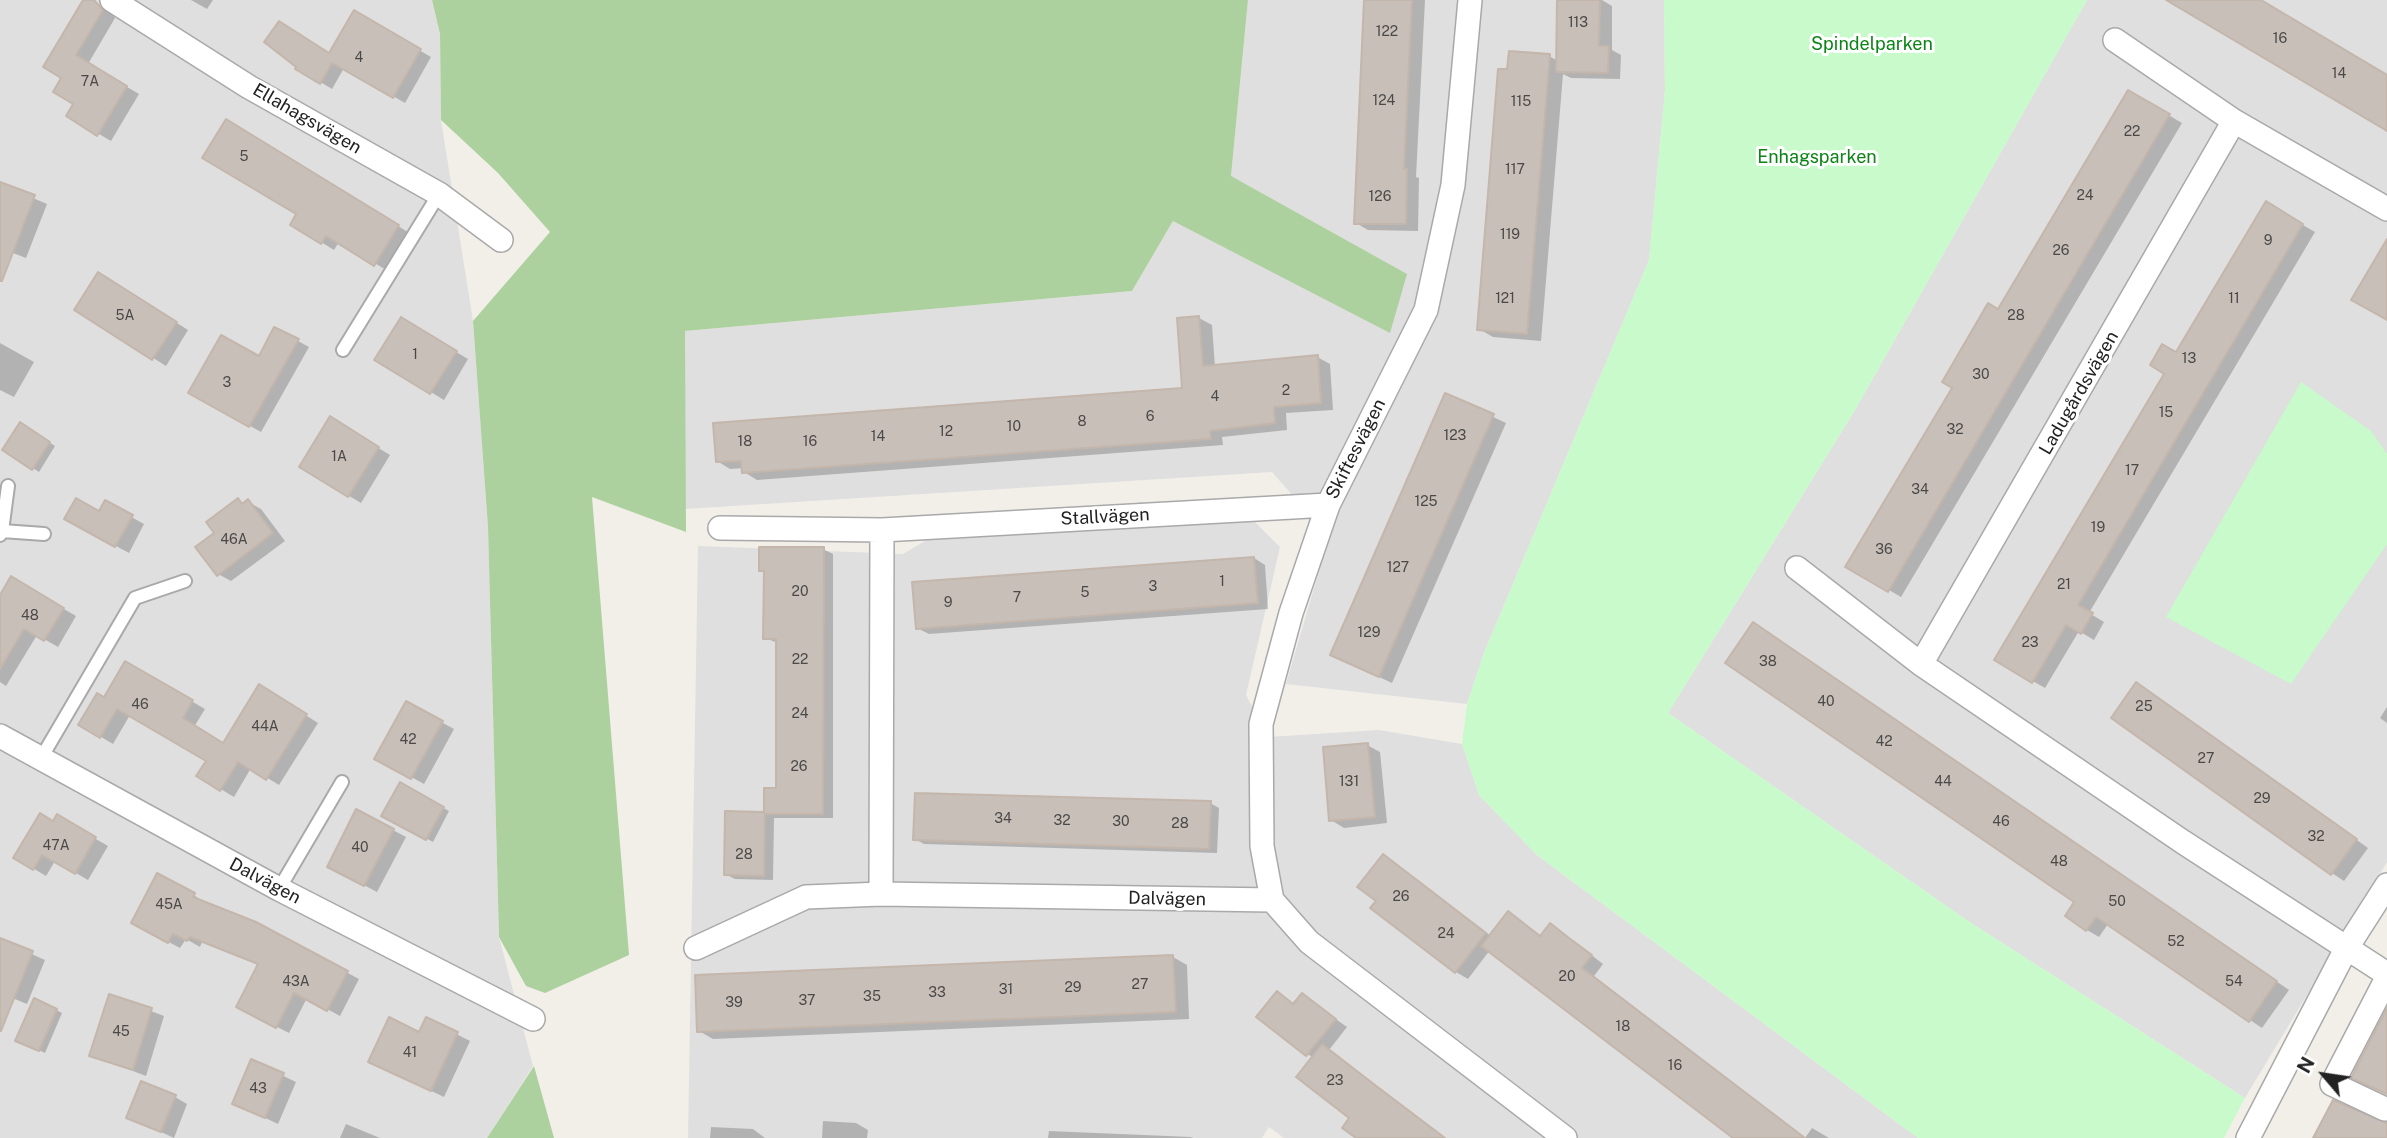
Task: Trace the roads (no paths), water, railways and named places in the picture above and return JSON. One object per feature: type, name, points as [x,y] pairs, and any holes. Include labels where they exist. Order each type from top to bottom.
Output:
[{"type":"street","name":"Ellahagsvägen","points":[[112,0],[249,87],[439,194],[501,240]]},
{"type":"street","name":"Skiftesvägen","points":[[1272,901],[1262,846],[1261,724],[1291,613],[1328,505],[1426,310],[1453,185],[1470,0]]},
{"type":"street","points":[[2115,40],[2234,121],[2387,209]]},
{"type":"street","name":"Ladugårdsvägen","points":[[1921,664],[2082,389],[2234,121]]},
{"type":"street","name":"Stallvägen","points":[[720,528],[882,530],[1328,505]]},
{"type":"street","points":[[881,894],[882,530]]},
{"type":"street","points":[[1797,568],[1921,664],[2182,842],[2387,976],[2374,1008],[2332,1084],[2385,1109]]},
{"type":"street","name":"Dalvägen","points":[[0,736],[279,889],[533,1019]]},
{"type":"street","points":[[2248,1138],[2346,948],[2387,885]]},
{"type":"street","name":"Dalvägen","points":[[696,948],[806,897],[881,894],[1272,901]]},
{"type":"street","points":[[1272,901],[1309,942],[1565,1138]]},
{"type":"lane","points":[[343,350],[439,194]]},
{"type":"lane","points":[[8,486],[1,533],[44,534]]},
{"type":"lane","points":[[40,760],[135,598],[185,581]]},
{"type":"lane","points":[[279,889],[342,782]]},
{"type":"park label","name":"Spindelparken","points":[[1872,44]]},
{"type":"park label","name":"Enhagsparken","points":[[1817,157]]}]
